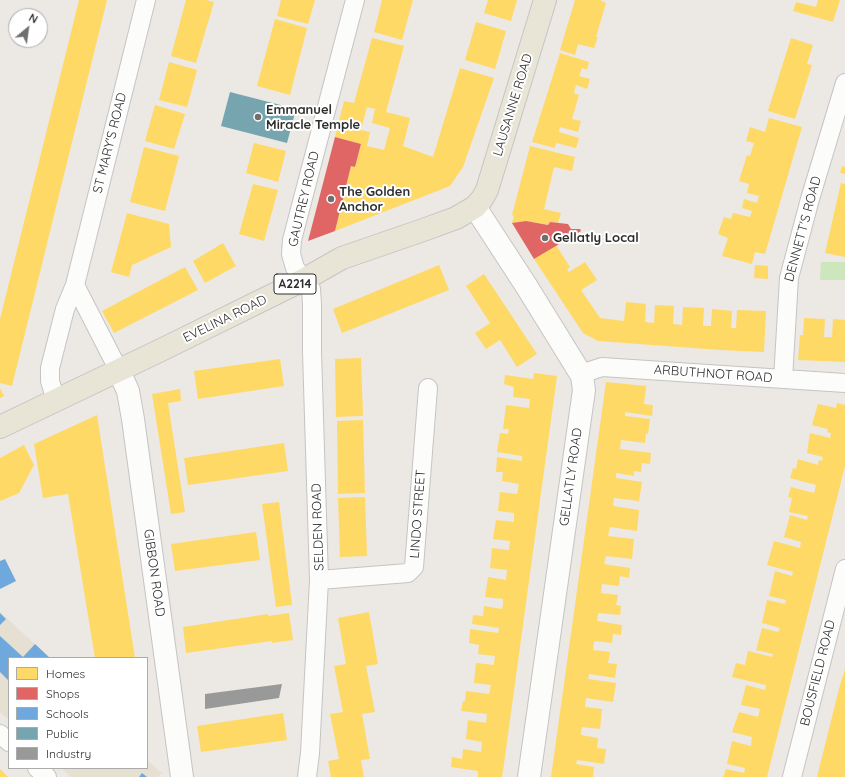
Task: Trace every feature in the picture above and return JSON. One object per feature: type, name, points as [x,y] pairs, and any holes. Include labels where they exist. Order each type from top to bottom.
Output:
[{"type":"main road","name":"LAUSANNE ROAD","points":[[475,207],[487,190],[545,0]]},
{"type":"main road","name":"EVELINA ROAD","points":[[0,428],[305,279],[342,258],[456,218],[475,207]]},
{"type":"main road","name":"GELLATLY ROAD","points":[[475,207],[528,288],[582,376],[584,390],[529,777]]},
{"type":"main road","name":"GIBBON ROAD","points":[[119,371],[128,391],[133,419],[182,777]]},
{"type":"street","name":"ST MARY'S ROAD","points":[[56,401],[50,381],[50,368],[65,308],[75,285],[146,0]]},
{"type":"street","name":"GAUTREY ROAD","points":[[305,279],[295,268],[291,254],[292,240],[355,0]]},
{"type":"street","name":"DENNETT'S ROAD","points":[[783,379],[789,278],[810,199],[838,132],[845,83]]},
{"type":"street","name":"SELDEN ROAD","points":[[305,279],[311,289],[319,580],[310,753],[307,777]]},
{"type":"street","points":[[75,285],[119,371]]},
{"type":"street","name":"ARBUTHNOT ROAD","points":[[582,376],[590,371],[602,367],[845,384]]},
{"type":"street","name":"LINDO STREET","points":[[319,580],[408,573],[414,567],[428,388]]},
{"type":"street","name":"BOUSFIELD ROAD","points":[[792,777],[845,569]]},
{"type":"street","points":[[0,734],[8,741]]},
{"type":"street","points":[[38,769],[47,777]]},
{"type":"shaded area","points":[[0,612],[49,657],[8,657],[8,719],[0,712]]},
{"type":"shaded area","points":[[148,761],[162,773],[158,777],[71,777],[62,769],[148,769]]},
{"type":"green space","points":[[821,262],[845,262],[845,280],[820,280]]},
{"type":"building: Homes","points":[[79,0],[107,0],[12,386],[0,383],[0,319]]},
{"type":"building: Homes","points":[[186,0],[206,0],[214,2],[196,63],[171,56]]},
{"type":"building: Homes","points":[[281,0],[315,0],[308,24],[277,16]]},
{"type":"building: Homes","points":[[382,0],[413,0],[402,40],[374,32]]},
{"type":"building: Homes","points":[[488,0],[517,0],[511,21],[484,13]]},
{"type":"building: Homes","points":[[575,0],[600,0],[606,3],[594,48],[578,44],[575,55],[560,50]]},
{"type":"building: Homes","points":[[818,0],[840,0],[833,22],[793,11],[796,2],[816,7]]},
{"type":"building: Homes","points":[[275,19],[307,28],[290,95],[257,86]]},
{"type":"building: Homes","points":[[476,22],[506,31],[495,69],[465,60]]},
{"type":"building: Homes","points":[[372,38],[404,46],[386,112],[410,118],[403,146],[433,157],[460,68],[494,78],[463,167],[450,186],[335,231],[351,166],[355,167],[361,144],[335,137],[344,101],[354,103]],"holes":[[[367,107],[375,109],[372,123],[390,128],[384,150],[367,146],[370,132],[361,130]]]},
{"type":"building: Homes","points":[[791,38],[813,45],[807,64],[812,65],[795,119],[768,111]]},
{"type":"building: Homes","points":[[560,53],[589,62],[587,70],[582,68],[579,76],[590,79],[587,89],[576,85],[574,93],[579,95],[572,119],[581,121],[578,132],[560,127],[559,132],[579,138],[576,148],[556,143],[555,148],[532,142]]},
{"type":"building: Homes","points":[[169,62],[197,70],[187,107],[159,100]]},
{"type":"building: Homes","points":[[155,105],[185,114],[174,149],[145,141]]},
{"type":"building: Homes","points":[[769,118],[802,127],[765,254],[755,252],[752,264],[722,256],[728,238],[718,234],[724,217],[731,219],[733,213],[750,217],[752,211],[742,208],[744,199],[757,203],[759,196],[747,193],[749,184],[739,181],[747,155],[750,156],[754,143],[746,141],[750,127],[765,132]]},
{"type":"building: Homes","points":[[254,143],[286,151],[278,182],[246,173]]},
{"type":"building: Homes","points":[[530,146],[575,157],[572,171],[554,167],[544,209],[561,213],[558,223],[550,222],[548,225],[526,221],[512,223],[514,216],[512,215]]},
{"type":"building: Homes","points":[[144,147],[179,156],[165,211],[130,202]]},
{"type":"building: Homes","points":[[842,166],[845,167],[845,174],[840,173]]},
{"type":"building: Homes","points":[[841,183],[845,184],[845,257],[825,253]]},
{"type":"building: Homes","points":[[253,184],[278,190],[264,241],[239,234]]},
{"type":"building: Homes","points":[[127,213],[169,224],[171,247],[132,265],[129,277],[111,272]]},
{"type":"building: Homes","points":[[223,243],[236,266],[205,283],[193,261]]},
{"type":"building: Homes","points":[[556,245],[570,267],[567,269],[569,272],[585,262],[597,280],[581,290],[600,318],[624,321],[626,302],[646,304],[645,322],[654,323],[655,305],[674,306],[673,324],[682,325],[683,307],[704,308],[703,326],[711,326],[712,309],[732,311],[731,328],[736,328],[737,310],[766,311],[764,352],[598,341],[583,333],[534,259]]},
{"type":"building: Homes","points":[[439,265],[449,290],[342,333],[333,309]]},
{"type":"building: Homes","points":[[755,265],[768,266],[768,279],[754,278]]},
{"type":"building: Homes","points":[[185,267],[198,290],[114,333],[102,311]]},
{"type":"building: Homes","points":[[484,274],[537,354],[517,367],[500,340],[486,349],[475,333],[490,323],[466,286]]},
{"type":"building: Homes","points":[[804,318],[825,319],[824,337],[832,337],[833,319],[845,320],[845,362],[798,360],[800,335],[803,335]]},
{"type":"building: Homes","points":[[361,358],[363,416],[336,417],[335,359]]},
{"type":"building: Homes","points":[[280,359],[284,386],[198,399],[194,371]]},
{"type":"building: Homes","points":[[534,373],[557,376],[504,764],[502,777],[478,777],[478,771],[451,767],[452,757],[462,759],[463,749],[481,752],[482,742],[466,739],[468,720],[486,723],[487,714],[461,711],[463,701],[465,701],[466,691],[489,694],[491,685],[474,683],[476,663],[494,665],[495,656],[478,654],[479,645],[469,643],[470,629],[498,633],[499,628],[472,624],[473,615],[483,616],[484,606],[502,609],[503,604],[503,599],[485,597],[488,577],[506,580],[507,570],[490,568],[492,548],[509,550],[510,541],[493,539],[496,520],[514,522],[514,513],[498,511],[500,492],[517,494],[519,484],[502,481],[503,472],[496,472],[497,457],[522,461],[522,456],[497,452],[500,433],[508,434],[509,429],[503,429],[506,405],[529,408],[530,399],[513,397],[514,387],[504,384],[505,375],[533,379]]},
{"type":"building: Homes","points":[[606,382],[646,386],[644,404],[653,405],[652,416],[625,412],[625,416],[650,419],[645,443],[621,440],[620,449],[651,453],[650,464],[642,463],[641,472],[634,471],[634,476],[616,473],[616,478],[642,482],[639,501],[614,498],[613,506],[639,510],[637,531],[610,527],[608,536],[634,539],[632,559],[606,556],[604,564],[630,568],[629,578],[620,576],[619,586],[602,584],[601,593],[618,595],[616,605],[621,606],[620,615],[598,613],[597,621],[622,625],[621,635],[613,634],[612,643],[594,641],[593,650],[610,652],[608,663],[617,664],[615,678],[589,674],[588,679],[616,683],[613,702],[586,698],[585,707],[602,709],[600,729],[582,727],[581,735],[598,738],[597,748],[606,749],[604,764],[577,760],[576,764],[594,767],[593,777],[551,777]]},
{"type":"building: Homes","points":[[0,388],[4,396],[0,398]]},
{"type":"building: Homes","points":[[180,389],[181,401],[168,403],[185,512],[171,514],[152,394]]},
{"type":"building: Homes","points":[[837,403],[845,405],[845,466],[767,777],[723,777],[726,769],[744,773],[745,768],[727,764],[732,741],[751,746],[752,737],[732,732],[739,712],[758,717],[760,709],[741,705],[746,685],[765,690],[766,685],[732,677],[736,663],[745,665],[748,651],[772,657],[773,654],[756,650],[762,628],[778,632],[780,628],[762,623],[767,600],[785,604],[786,600],[769,596],[775,571],[792,576],[793,572],[767,565],[774,541],[800,548],[801,542],[784,537],[790,515],[807,520],[808,516],[789,512],[792,498],[788,497],[791,487],[814,493],[816,485],[790,478],[793,468],[796,469],[798,459],[818,465],[819,460],[822,461],[823,457],[807,453],[810,433],[830,438],[831,433],[827,432],[828,429],[812,425],[818,404],[836,408]]},
{"type":"building: Homes","points":[[97,415],[135,657],[95,657],[68,494],[43,498],[34,444]]},
{"type":"building: Homes","points":[[363,420],[365,493],[338,494],[337,421]]},
{"type":"building: Homes","points":[[284,443],[288,471],[188,485],[184,458]]},
{"type":"building: Homes","points":[[24,445],[34,465],[19,493],[0,501],[0,458]]},
{"type":"building: Homes","points":[[365,497],[367,556],[340,557],[338,498]]},
{"type":"building: Homes","points":[[279,502],[292,605],[276,607],[262,504]]},
{"type":"building: Homes","points":[[256,532],[260,560],[175,571],[171,544]]},
{"type":"building: Homes","points":[[369,612],[378,664],[366,666],[375,712],[362,714],[370,759],[361,760],[364,777],[331,777],[328,761],[339,759],[330,714],[343,712],[334,666],[346,664],[338,618]]},
{"type":"building: Homes","points":[[289,613],[293,640],[272,643],[272,641],[186,653],[183,627],[268,614],[268,616]]},
{"type":"building: Homes","points":[[845,669],[845,777],[817,777],[840,685]]},
{"type":"building: Homes","points":[[283,713],[287,740],[201,752],[197,726]]},
{"type":"building: Homes","points":[[0,769],[8,777],[0,777]]},
{"type":"building: Shops","name":"The Golden Anchor","points":[[335,137],[361,144],[355,167],[351,166],[335,231],[308,241]]},
{"type":"building: Shops","name":"Gellatly Local","points":[[526,221],[548,225],[550,222],[568,224],[571,229],[580,229],[581,231],[534,259],[512,223]]},
{"type":"building: Schools","points":[[5,559],[16,581],[0,589],[0,561]]},
{"type":"building: Schools","points":[[0,613],[6,619],[0,625]]},
{"type":"building: Schools","points":[[0,636],[23,657],[8,657],[8,680],[0,672]]},
{"type":"building: Schools","points":[[35,644],[49,657],[23,657]]},
{"type":"building: Schools","points":[[142,773],[147,777],[139,777]]},
{"type":"building: Public","name":"Emmanuel Miracle Temple","points":[[230,92],[296,109],[287,143],[221,126]]},
{"type":"building: Industry","points":[[282,684],[279,698],[205,709],[205,694]]},
{"type":"place","name":"Emmanuel Miracle Temple","points":[[258,117]]},
{"type":"place","name":"The Golden Anchor","points":[[331,199]]},
{"type":"place","name":"Gellatly Local","points":[[545,238]]}]
